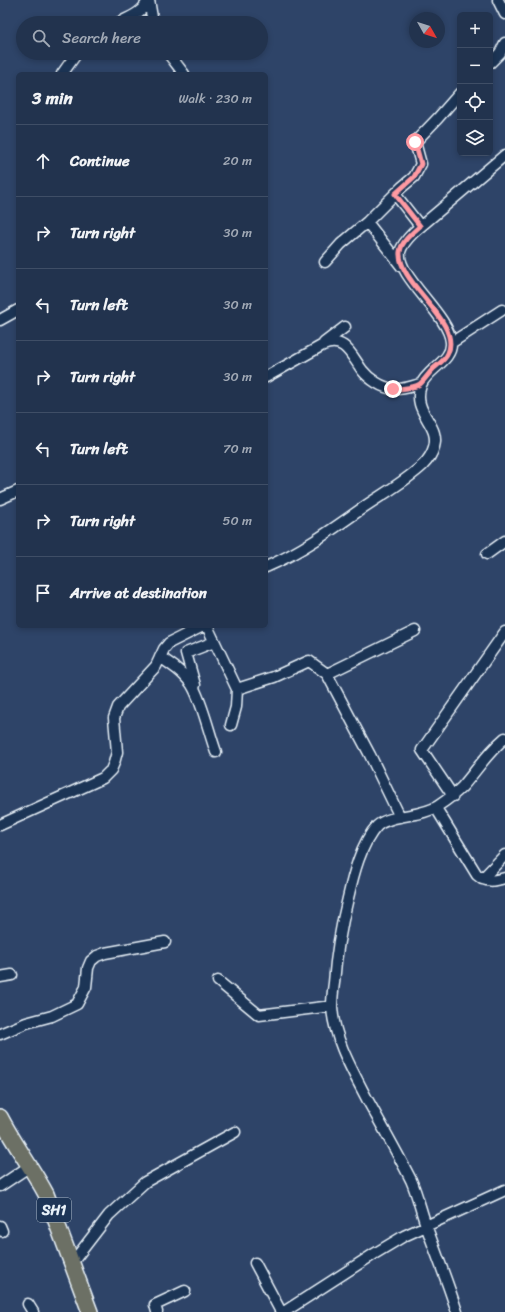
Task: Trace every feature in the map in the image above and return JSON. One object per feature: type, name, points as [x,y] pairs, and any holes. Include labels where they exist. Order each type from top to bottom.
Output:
[{"type":"main road","name":"SH1","points":[[0,1117],[12,1140],[30,1166],[46,1194],[90,1312]]},
{"type":"street","points":[[131,16],[144,8],[149,0]]},
{"type":"street","points":[[149,0],[152,16]]},
{"type":"street","points":[[498,0],[505,14]]},
{"type":"street","points":[[493,60],[500,53],[505,43]]},
{"type":"street","points":[[63,72],[72,60]]},
{"type":"street","points":[[173,60],[182,72]]},
{"type":"street","points":[[325,262],[341,244],[367,222],[414,177],[421,164],[415,142],[457,96]]},
{"type":"street","points":[[405,271],[400,260],[400,251],[405,241],[420,226],[505,155]]},
{"type":"street","points":[[395,194],[420,226]]},
{"type":"street","points":[[268,566],[313,542],[388,491],[417,469],[432,454],[435,446],[435,437],[431,426],[423,413],[419,402],[419,394],[421,384],[429,373],[448,354],[451,343],[448,330],[367,222]]},
{"type":"street","points":[[451,343],[502,310]]},
{"type":"street","points":[[0,320],[16,311]]},
{"type":"street","points":[[323,345],[345,327]]},
{"type":"street","points":[[268,376],[323,345],[330,342],[336,342],[348,350],[362,370],[369,377],[385,386],[393,389],[421,384]]},
{"type":"street","points":[[0,499],[16,492]]},
{"type":"street","points":[[487,554],[505,541]]},
{"type":"street","points":[[0,826],[103,778],[114,763],[117,752],[114,718],[118,707],[156,666],[164,649],[169,643],[199,628]]},
{"type":"street","points":[[207,628],[237,689],[236,707],[231,725]]},
{"type":"street","points":[[327,674],[415,631]]},
{"type":"street","points":[[453,796],[422,750],[505,632]]},
{"type":"street","points":[[214,642],[186,653],[197,694],[216,752]]},
{"type":"street","points":[[160,657],[183,674],[192,684],[197,694]]},
{"type":"street","points":[[237,689],[274,677],[309,661],[327,674],[370,755],[400,817]]},
{"type":"street","points":[[457,1312],[451,1291],[426,1226],[419,1200],[412,1183],[348,1063],[337,1033],[332,1006],[335,964],[341,924],[362,850],[371,834],[379,825],[400,817],[436,808],[453,796],[462,787],[482,760],[505,738]]},
{"type":"street","points":[[436,808],[474,871],[482,879],[493,881],[505,878]]},
{"type":"street","points":[[482,879],[505,855]]},
{"type":"street","points":[[0,1034],[26,1023],[52,1016],[76,1004],[86,987],[88,968],[91,961],[97,956],[105,953],[165,942]]},
{"type":"street","points":[[0,977],[12,975]]},
{"type":"street","points":[[218,981],[259,1015],[332,1006]]},
{"type":"street","points":[[72,1263],[109,1215],[145,1182],[235,1132]]},
{"type":"street","points":[[0,1186],[30,1166]]},
{"type":"street","points":[[255,1263],[283,1312],[404,1236],[505,1190]]},
{"type":"street","points":[[156,1312],[155,1305],[185,1292]]},
{"type":"route","points":[[393,389],[421,384],[432,370],[444,360],[448,354],[451,343],[448,330],[405,271],[400,260],[400,251],[405,241],[420,226],[395,194],[414,177],[421,164],[415,142]]}]
